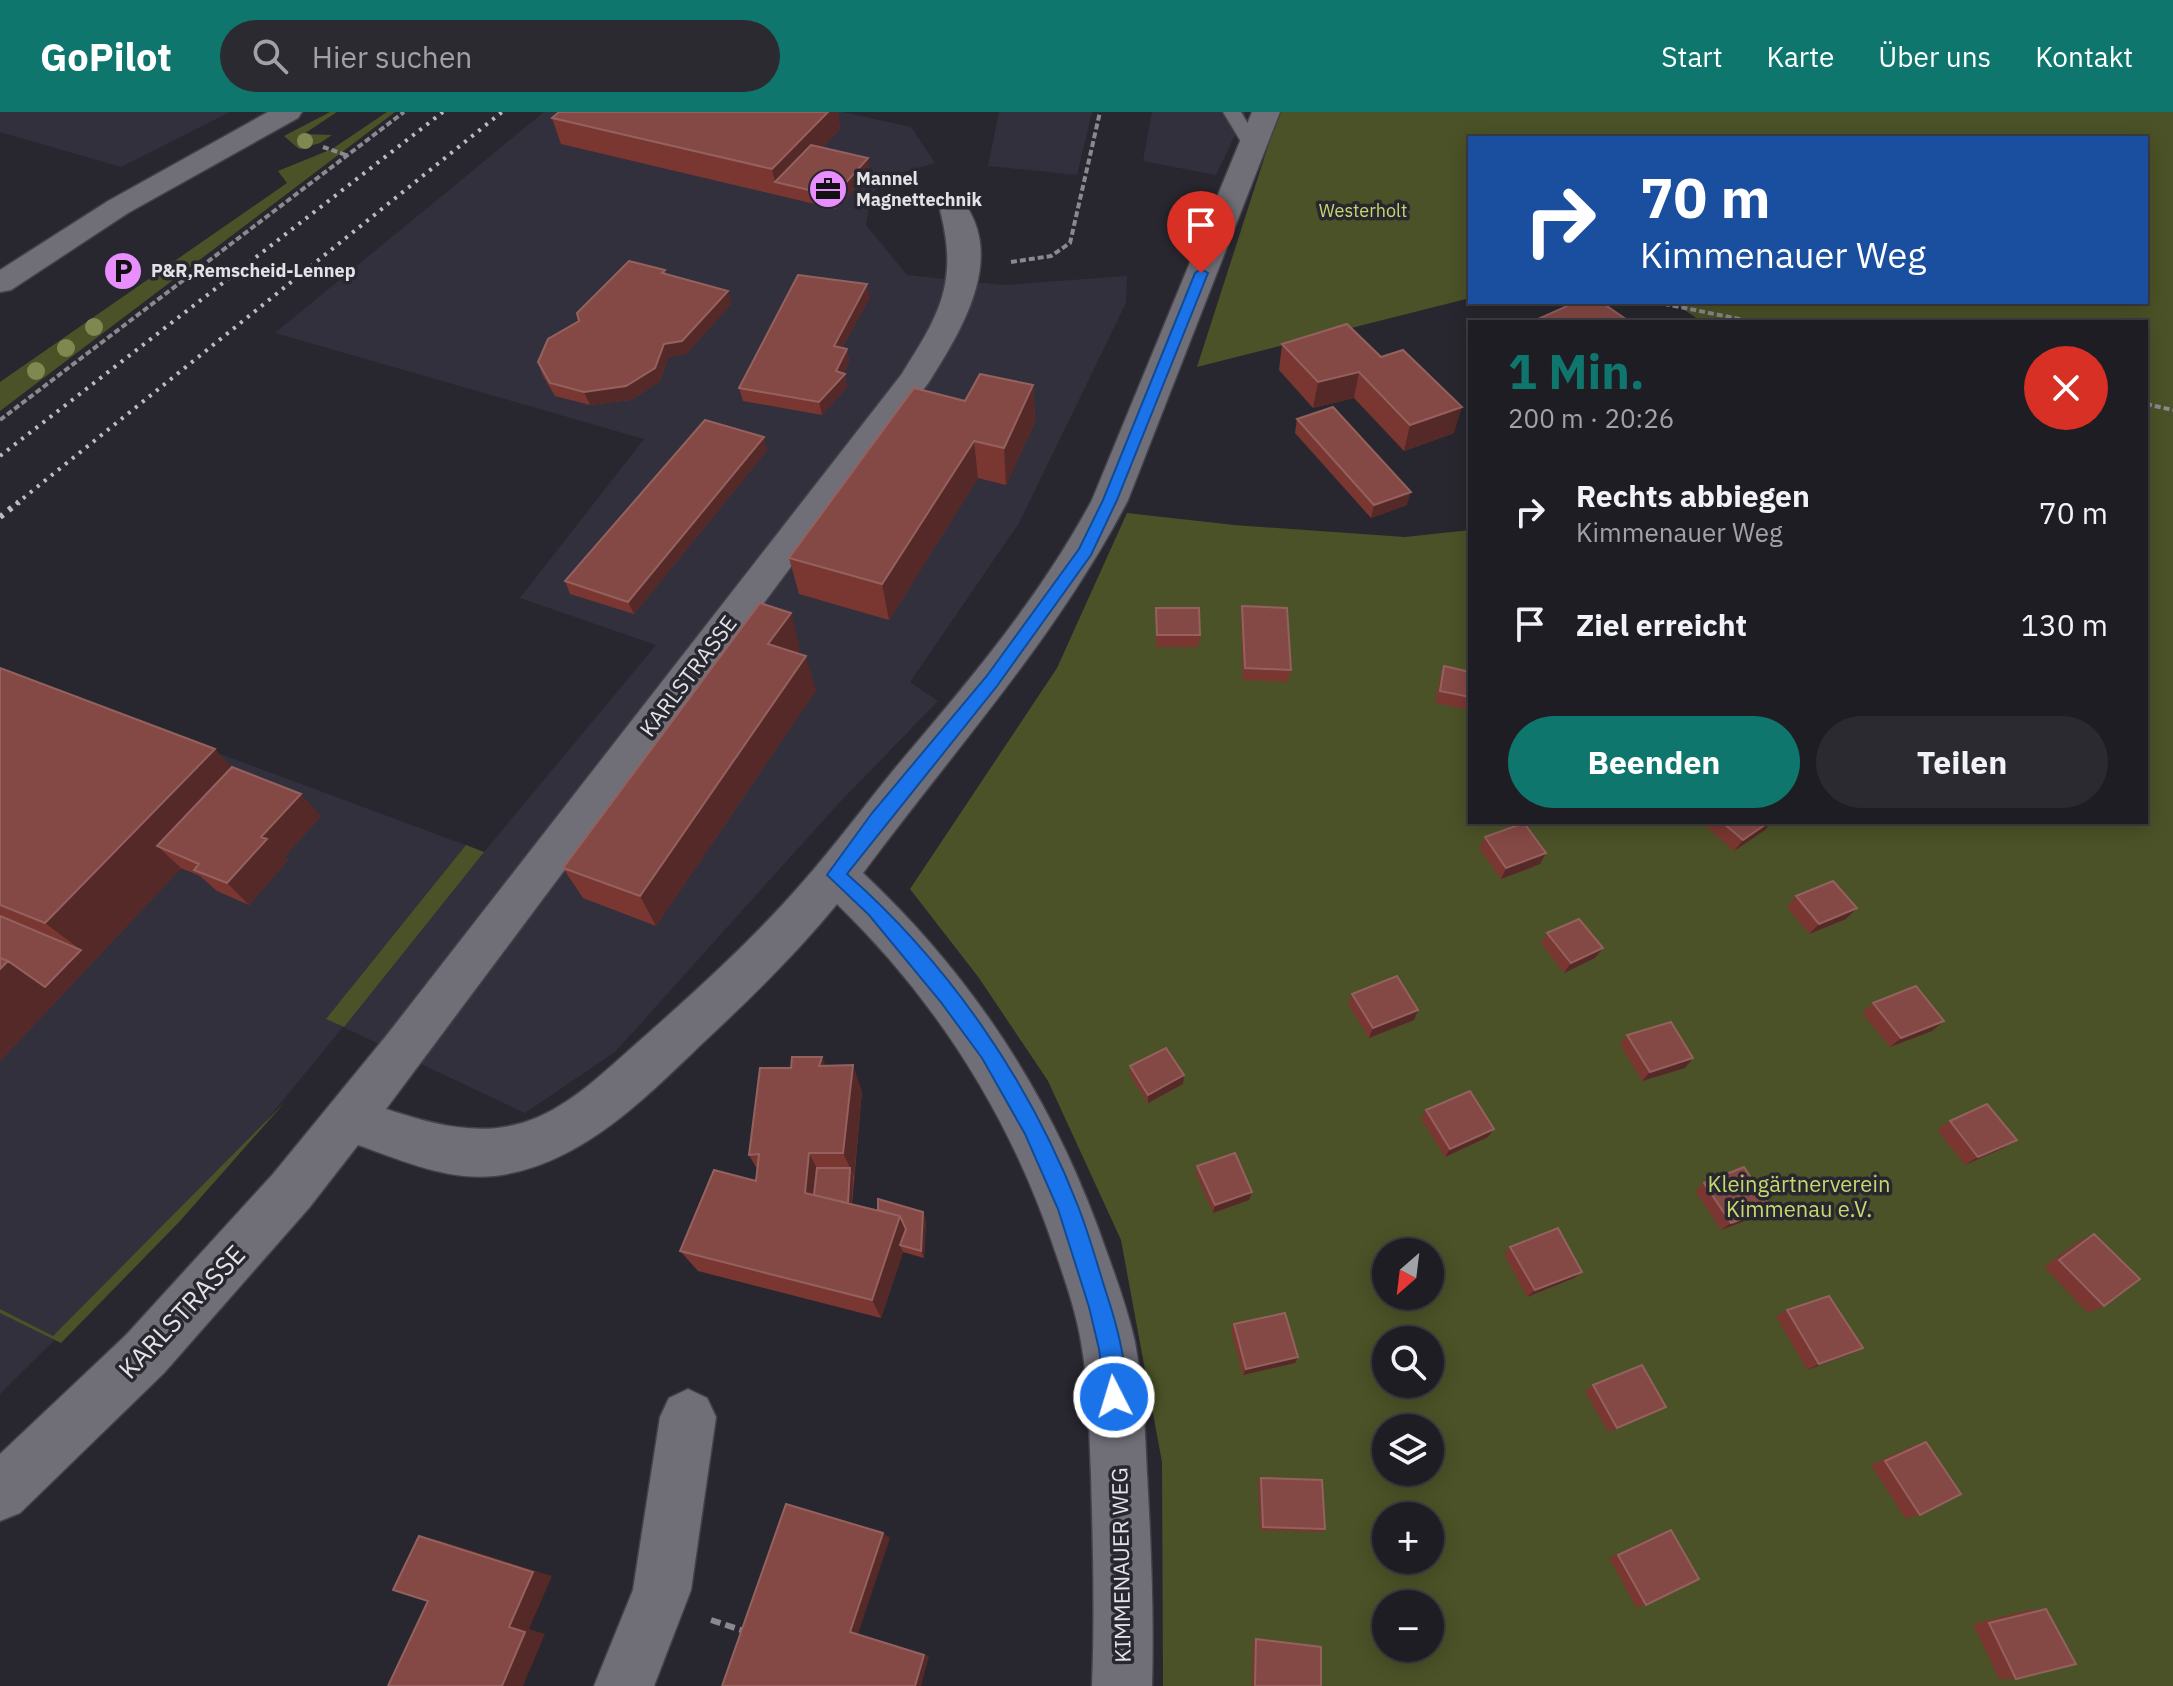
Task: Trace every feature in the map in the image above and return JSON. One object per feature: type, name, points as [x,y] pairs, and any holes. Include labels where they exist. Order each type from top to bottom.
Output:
[{"type":"street","points":[[0,283],[118,207],[288,112]]},
{"type":"street","points":[[350,1119],[428,1145],[471,1152],[513,1149],[540,1141],[621,1088],[722,998],[836,875],[878,818],[992,681],[1086,551],[1110,500],[1266,112]]},
{"type":"street","name":"KARLSTRASSE","points":[[0,1493],[155,1344],[233,1259],[350,1119],[913,382],[954,316],[966,264],[964,237],[955,210]]},
{"type":"street","name":"KIMMENAUER WEG","points":[[836,875],[893,930],[989,1052],[1032,1127],[1068,1207],[1110,1349],[1121,1506],[1122,1686]]},
{"type":"street","points":[[624,1686],[662,1590],[688,1417]]},
{"type":"lane","points":[[1232,112],[1252,146]]},
{"type":"path","points":[[0,420],[404,112]]},
{"type":"path","points":[[966,264],[1025,262],[1063,251],[1070,243],[1100,112]]},
{"type":"path","points":[[323,147],[347,155]]},
{"type":"path","points":[[1665,304],[1744,320]]},
{"type":"path","points":[[2148,404],[2173,410]]},
{"type":"path","points":[[698,1616],[752,1633]]},
{"type":"shaded area","points":[[0,112],[230,112],[121,167],[0,132]]},
{"type":"shaded area","points":[[544,112],[843,112],[911,127],[935,163],[889,177],[871,195],[866,225],[907,275],[1003,285],[1127,276],[1126,303],[1019,523],[910,682],[938,701],[839,803],[615,1052],[525,1113],[343,1027],[225,1171],[0,1394],[0,672],[484,852],[656,645],[520,598],[644,439],[275,333]]},
{"type":"shaded area","points":[[999,112],[1092,112],[1077,175],[988,166]]},
{"type":"shaded area","points":[[1152,112],[1246,112],[1216,175],[1143,161]]},
{"type":"green space","points":[[330,112],[337,112],[304,134],[332,135],[320,143],[299,149],[284,136]]},
{"type":"green space","points":[[387,112],[395,112],[0,411],[0,382],[287,183],[278,171],[332,149]]},
{"type":"green space","name":"Kleingärtnerverein Kimmenau e.V.","points":[[1279,112],[2173,112],[2173,1686],[1163,1686],[1162,1462],[1121,1240],[1048,1081],[979,978],[910,889],[1057,668],[1127,513],[1234,525],[1405,537],[1468,530],[1468,824],[2148,824],[2148,320],[1699,320],[1679,306],[1667,304],[2148,304],[2148,136],[1468,136],[1468,299],[1197,367]]},
{"type":"green space","points":[[466,845],[484,852],[344,1027],[326,1019]]},
{"type":"green space","points":[[285,1102],[180,1221],[61,1343],[0,1313],[0,1309],[53,1336]]},
{"type":"building","points":[[559,112],[828,112],[772,169],[552,118]]},
{"type":"building","points":[[811,145],[868,158],[834,196],[775,182]]},
{"type":"building","points":[[629,261],[728,291],[682,341],[664,344],[655,368],[626,386],[584,392],[550,383],[538,362],[548,339],[579,321],[577,313]]},
{"type":"building","points":[[798,275],[867,284],[834,346],[847,349],[836,371],[845,374],[819,402],[739,388]]},
{"type":"building","points":[[1572,304],[1604,304],[1627,320],[1539,320]]},
{"type":"building","points":[[1347,324],[1381,357],[1403,350],[1462,407],[1410,425],[1359,372],[1318,382],[1282,344]]},
{"type":"building","points":[[980,374],[1033,385],[1004,448],[974,441],[882,584],[789,558],[914,388],[965,401]]},
{"type":"building","points":[[1333,407],[1411,492],[1374,505],[1297,419]]},
{"type":"building","points":[[705,420],[764,437],[628,602],[565,581]]},
{"type":"building","points":[[760,603],[791,613],[768,644],[806,656],[640,896],[563,868]]},
{"type":"building","points":[[1242,606],[1287,608],[1291,670],[1245,668]]},
{"type":"building","points":[[1156,608],[1199,608],[1200,635],[1157,635]]},
{"type":"building","points":[[1444,666],[1468,672],[1468,697],[1440,691]]},
{"type":"building","points":[[0,668],[215,749],[45,923],[0,905]]},
{"type":"building","points":[[232,767],[301,794],[261,837],[267,839],[227,883],[194,870],[199,864],[157,846]]},
{"type":"building","points":[[1525,824],[1546,853],[1506,868],[1485,837]]},
{"type":"building","points":[[1724,824],[1766,824],[1743,840]]},
{"type":"building","points":[[1833,881],[1857,908],[1819,924],[1796,896]]},
{"type":"building","points":[[0,916],[81,950],[45,987],[0,958]]},
{"type":"building","points":[[1579,919],[1603,948],[1571,963],[1547,933]]},
{"type":"building","points":[[0,958],[8,961],[0,969]]},
{"type":"building","points":[[1397,976],[1418,1010],[1373,1028],[1352,994]]},
{"type":"building","points":[[1916,986],[1944,1021],[1901,1038],[1873,1003]]},
{"type":"building","points":[[1671,1022],[1693,1058],[1650,1072],[1627,1035]]},
{"type":"building","points":[[1166,1048],[1184,1075],[1148,1095],[1130,1066]]},
{"type":"building","points":[[792,1057],[822,1057],[819,1066],[853,1065],[843,1153],[809,1153],[805,1193],[900,1216],[872,1300],[680,1251],[714,1170],[756,1181],[759,1154],[749,1155],[760,1068],[791,1068]]},
{"type":"building","points":[[1470,1091],[1494,1129],[1450,1149],[1426,1110]]},
{"type":"building","points":[[1987,1104],[2017,1140],[1978,1157],[1950,1121]]},
{"type":"building","points":[[1235,1153],[1252,1192],[1215,1205],[1197,1166]]},
{"type":"building","points":[[1744,1167],[1771,1208],[1731,1223],[1704,1183]]},
{"type":"building","points":[[817,1168],[850,1168],[848,1203],[814,1195]]},
{"type":"building","points":[[878,1199],[923,1212],[921,1251],[900,1245],[906,1229],[900,1216],[878,1210]]},
{"type":"building","points":[[1558,1228],[1582,1272],[1535,1290],[1510,1247]]},
{"type":"building","points":[[2094,1234],[2140,1279],[2104,1306],[2059,1260]]},
{"type":"building","points":[[1829,1296],[1863,1348],[1819,1364],[1787,1310]]},
{"type":"building","points":[[1285,1313],[1298,1357],[1246,1369],[1234,1324]]},
{"type":"building","points":[[1642,1365],[1666,1407],[1617,1428],[1593,1385]]},
{"type":"building","points":[[1926,1442],[1961,1494],[1920,1515],[1885,1461]]},
{"type":"building","points":[[1261,1478],[1322,1480],[1325,1529],[1263,1527]]},
{"type":"building","points":[[786,1504],[883,1533],[850,1632],[924,1655],[915,1686],[722,1686]]},
{"type":"building","points":[[1671,1530],[1699,1579],[1646,1605],[1618,1555]]},
{"type":"building","points":[[419,1536],[533,1572],[509,1627],[525,1632],[502,1686],[388,1686],[428,1601],[393,1590]]},
{"type":"building","points":[[2046,1609],[2076,1664],[2016,1679],[1989,1623]]},
{"type":"building","points":[[1256,1639],[1321,1647],[1321,1686],[1255,1686]]},
{"type":"railway","points":[[0,456],[443,112]]},
{"type":"railway","points":[[16,504],[502,112]]},
{"type":"railway","points":[[0,517],[19,502]]},
{"type":"place","name":"Mannel Magnettechnik","points":[[828,189]]},
{"type":"place","name":"P&R,Remscheid-Lennep","points":[[123,271]]},
{"type":"route","points":[[1114,1397],[1110,1349],[1100,1307],[1068,1207],[1032,1127],[989,1052],[947,995],[875,910],[836,875],[878,818],[992,681],[1086,551],[1110,500],[1201,273]]},
{"type":"park label","name":"Westerholt","points":[[1363,211]]}]
